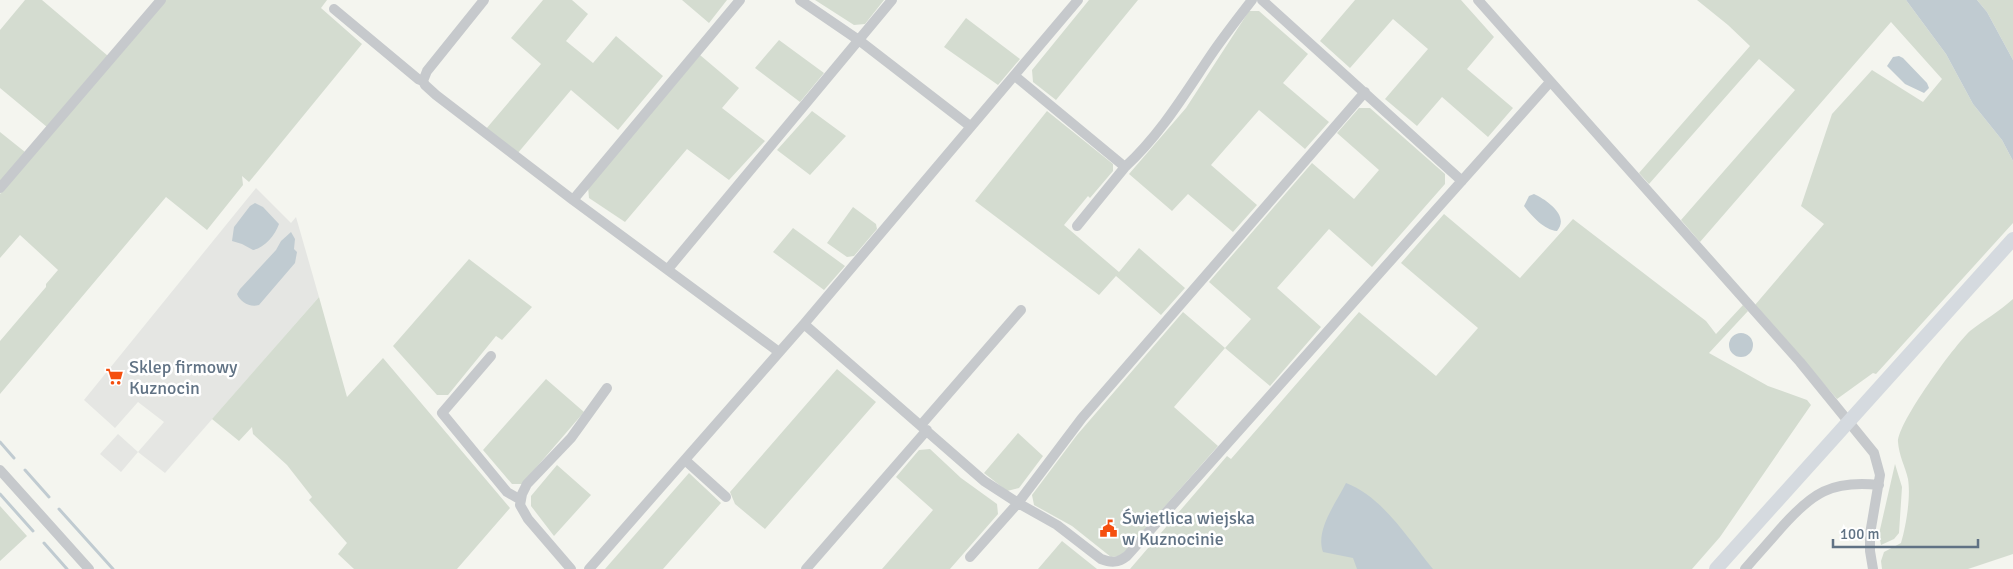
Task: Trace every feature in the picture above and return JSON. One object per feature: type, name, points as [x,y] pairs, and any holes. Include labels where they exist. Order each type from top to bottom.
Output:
[{"type":"main road","points":[[1716,569],[2013,239]]},
{"type":"street","points":[[0,188],[161,0]]},
{"type":"street","points":[[423,81],[427,71],[484,0]]},
{"type":"street","points":[[573,200],[740,0]]},
{"type":"street","points":[[800,0],[860,41],[970,126]]},
{"type":"street","points":[[668,270],[860,41],[892,0]]},
{"type":"street","points":[[589,569],[804,324],[1078,0]]},
{"type":"street","points":[[1077,226],[1176,109],[1212,54],[1252,0]]},
{"type":"street","points":[[1262,0],[1462,181]]},
{"type":"street","points":[[1478,0],[1750,305],[1874,453],[1879,467],[1879,485],[1870,534],[1873,569]]},
{"type":"street","points":[[334,9],[411,74],[423,81],[425,86],[436,95],[573,200],[779,352]]},
{"type":"street","points":[[1015,76],[1125,168]]},
{"type":"street","points":[[804,324],[984,481],[1057,525],[1101,559],[1115,562],[1128,556],[1550,82]]},
{"type":"street","points":[[970,557],[1018,503],[1082,418],[1365,92]]},
{"type":"street","points":[[806,569],[1021,310]]},
{"type":"street","points":[[492,356],[442,413],[507,492],[521,500]]},
{"type":"street","points":[[571,569],[528,519],[520,505],[528,484],[571,438],[607,388]]},
{"type":"street","points":[[684,460],[726,497]]},
{"type":"street","points":[[0,470],[89,569]]},
{"type":"street","points":[[1745,569],[1799,508],[1813,497],[1825,490],[1848,484],[1879,485]]},
{"type":"shaded area","points":[[25,0],[42,0],[108,56],[47,127],[0,88],[0,30]]},
{"type":"shaded area","points":[[165,0],[327,0],[321,8],[362,44],[249,182],[242,176],[243,185],[207,230],[166,197],[0,394],[0,341],[58,270],[20,235],[0,258],[0,194]]},
{"type":"shaded area","points":[[543,0],[572,0],[588,14],[566,41],[593,63],[616,36],[663,76],[618,130],[571,90],[517,154],[486,129],[541,64],[511,38]]},
{"type":"shaded area","points":[[682,0],[727,0],[709,23]]},
{"type":"shaded area","points":[[815,0],[884,0],[865,24],[854,25]]},
{"type":"shaded area","points":[[1089,0],[1138,0],[1056,100],[1033,82],[1032,70]]},
{"type":"shaded area","points":[[1355,0],[1461,0],[1494,37],[1467,69],[1513,108],[1488,137],[1442,97],[1417,126],[1385,99],[1428,49],[1393,19],[1350,68],[1320,41]]},
{"type":"shaded area","points":[[1697,0],[1906,0],[1946,54],[1973,104],[2002,140],[2013,161],[2013,223],[1876,374],[1873,373],[1837,399],[1755,305],[1824,224],[1801,206],[1832,114],[1872,70],[1923,102],[1942,79],[1891,22],[1700,242],[1681,220],[1795,90],[1759,59],[1649,184],[1639,173],[1750,46]]},
{"type":"shaded area","points":[[1906,0],[1977,0],[1987,12],[2013,60],[2013,161],[2002,140],[1973,104],[1946,54]]},
{"type":"shaded area","points":[[1977,0],[2013,0],[2013,60],[1987,12]]},
{"type":"shaded area","points":[[1249,11],[1259,11],[1308,54],[1283,83],[1329,122],[1305,149],[1259,110],[1211,165],[1257,205],[1233,232],[1188,194],[1172,211],[1129,174],[1186,108]]},
{"type":"shaded area","points":[[966,18],[1020,59],[998,85],[944,47]]},
{"type":"shaded area","points":[[779,40],[824,73],[800,102],[755,68]]},
{"type":"shaded area","points":[[700,55],[739,88],[722,108],[765,141],[729,180],[687,149],[625,222],[589,198],[588,187]]},
{"type":"shaded area","points":[[1899,56],[1927,83],[1929,88],[1924,93],[1905,84],[1887,66],[1893,57]]},
{"type":"shaded area","points":[[1359,108],[1370,108],[1445,174],[1445,184],[1372,267],[1329,229],[1277,288],[1321,327],[1270,386],[1225,348],[1251,319],[1209,282],[1312,163],[1354,199],[1379,170],[1337,133]]},
{"type":"shaded area","points":[[812,111],[846,136],[810,175],[777,150]]},
{"type":"shaded area","points":[[1047,111],[1113,164],[1113,171],[1090,198],[1088,196],[1064,225],[1119,272],[1139,248],[1185,288],[1161,315],[1116,276],[1099,295],[975,201]]},
{"type":"shaded area","points":[[0,132],[25,152],[0,182]]},
{"type":"shaded area","points":[[256,188],[291,223],[296,217],[319,297],[165,473],[138,452],[164,422],[138,402],[115,428],[84,400]]},
{"type":"shaded area","points":[[1534,194],[1550,204],[1559,214],[1561,220],[1557,231],[1543,225],[1524,206],[1529,196]]},
{"type":"shaded area","points":[[255,203],[263,207],[279,224],[269,241],[253,250],[232,241],[234,227],[250,206]]},
{"type":"shaded area","points":[[853,207],[876,224],[877,229],[854,256],[847,257],[827,243]]},
{"type":"shaded area","points":[[1444,214],[1520,278],[1573,219],[1706,321],[1716,334],[1743,305],[1748,311],[1709,353],[1768,386],[1807,400],[1811,405],[1720,537],[1692,569],[1130,569],[1227,456],[1231,459],[1359,312],[1436,376],[1478,328],[1401,263]]},
{"type":"shaded area","points":[[793,228],[845,266],[824,290],[773,252]]},
{"type":"shaded area","points":[[291,232],[295,239],[294,249],[297,252],[295,263],[259,305],[252,306],[243,302],[237,294],[240,289]]},
{"type":"shaded area","points":[[469,259],[532,307],[502,340],[496,336],[448,395],[437,395],[393,346]]},
{"type":"shaded area","points":[[319,297],[347,397],[383,358],[510,508],[457,569],[354,569],[338,554],[347,543],[309,500],[312,497],[287,465],[253,434],[252,427],[239,441],[212,419]]},
{"type":"shaded area","points":[[2013,299],[2013,554],[1968,569],[1882,569],[1881,561],[1884,552],[1901,543],[1906,520],[1909,486],[1898,442],[1900,432],[1940,367],[1962,339]]},
{"type":"shaded area","points":[[1183,312],[1225,348],[1174,407],[1218,446],[1121,556],[1111,557],[1072,526],[1034,505],[1032,495],[1077,435]]},
{"type":"shaded area","points":[[1741,333],[1750,336],[1753,345],[1750,354],[1741,357],[1732,354],[1729,345],[1732,336]]},
{"type":"shaded area","points":[[837,369],[876,402],[765,529],[735,504],[730,492]]},
{"type":"shaded area","points":[[546,379],[584,412],[522,484],[512,484],[483,450]]},
{"type":"shaded area","points":[[1018,433],[1043,456],[1019,488],[1007,491],[984,473]]},
{"type":"shaded area","points":[[118,434],[138,452],[121,472],[100,454]]},
{"type":"shaded area","points":[[930,449],[961,478],[997,504],[998,514],[950,569],[882,569],[933,510],[896,477],[919,450]]},
{"type":"shaded area","points":[[1895,464],[1902,487],[1899,533],[1894,539],[1881,545],[1879,534]]},
{"type":"shaded area","points":[[557,465],[591,495],[554,536],[531,506],[531,496]]},
{"type":"shaded area","points":[[689,473],[721,503],[663,569],[605,569]]},
{"type":"shaded area","points":[[1346,483],[1359,489],[1383,508],[1433,569],[1357,569],[1353,558],[1323,552],[1321,544],[1324,526]]},
{"type":"shaded area","points":[[0,506],[27,536],[0,561]]},
{"type":"shaded area","points":[[1062,541],[1097,569],[1038,569]]},
{"type":"waterway","points":[[0,442],[14,458]]},
{"type":"waterway","points":[[25,470],[49,497]]},
{"type":"waterway","points":[[0,494],[33,531]]},
{"type":"waterway","points":[[59,509],[113,569]]},
{"type":"waterway","points":[[44,543],[67,569]]},
{"type":"place","name":"Sklep firmowy Kuznocin","points":[[115,377]]},
{"type":"place","name":"Świetlica wiejska w Kuznocinie","points":[[1108,528]]}]
